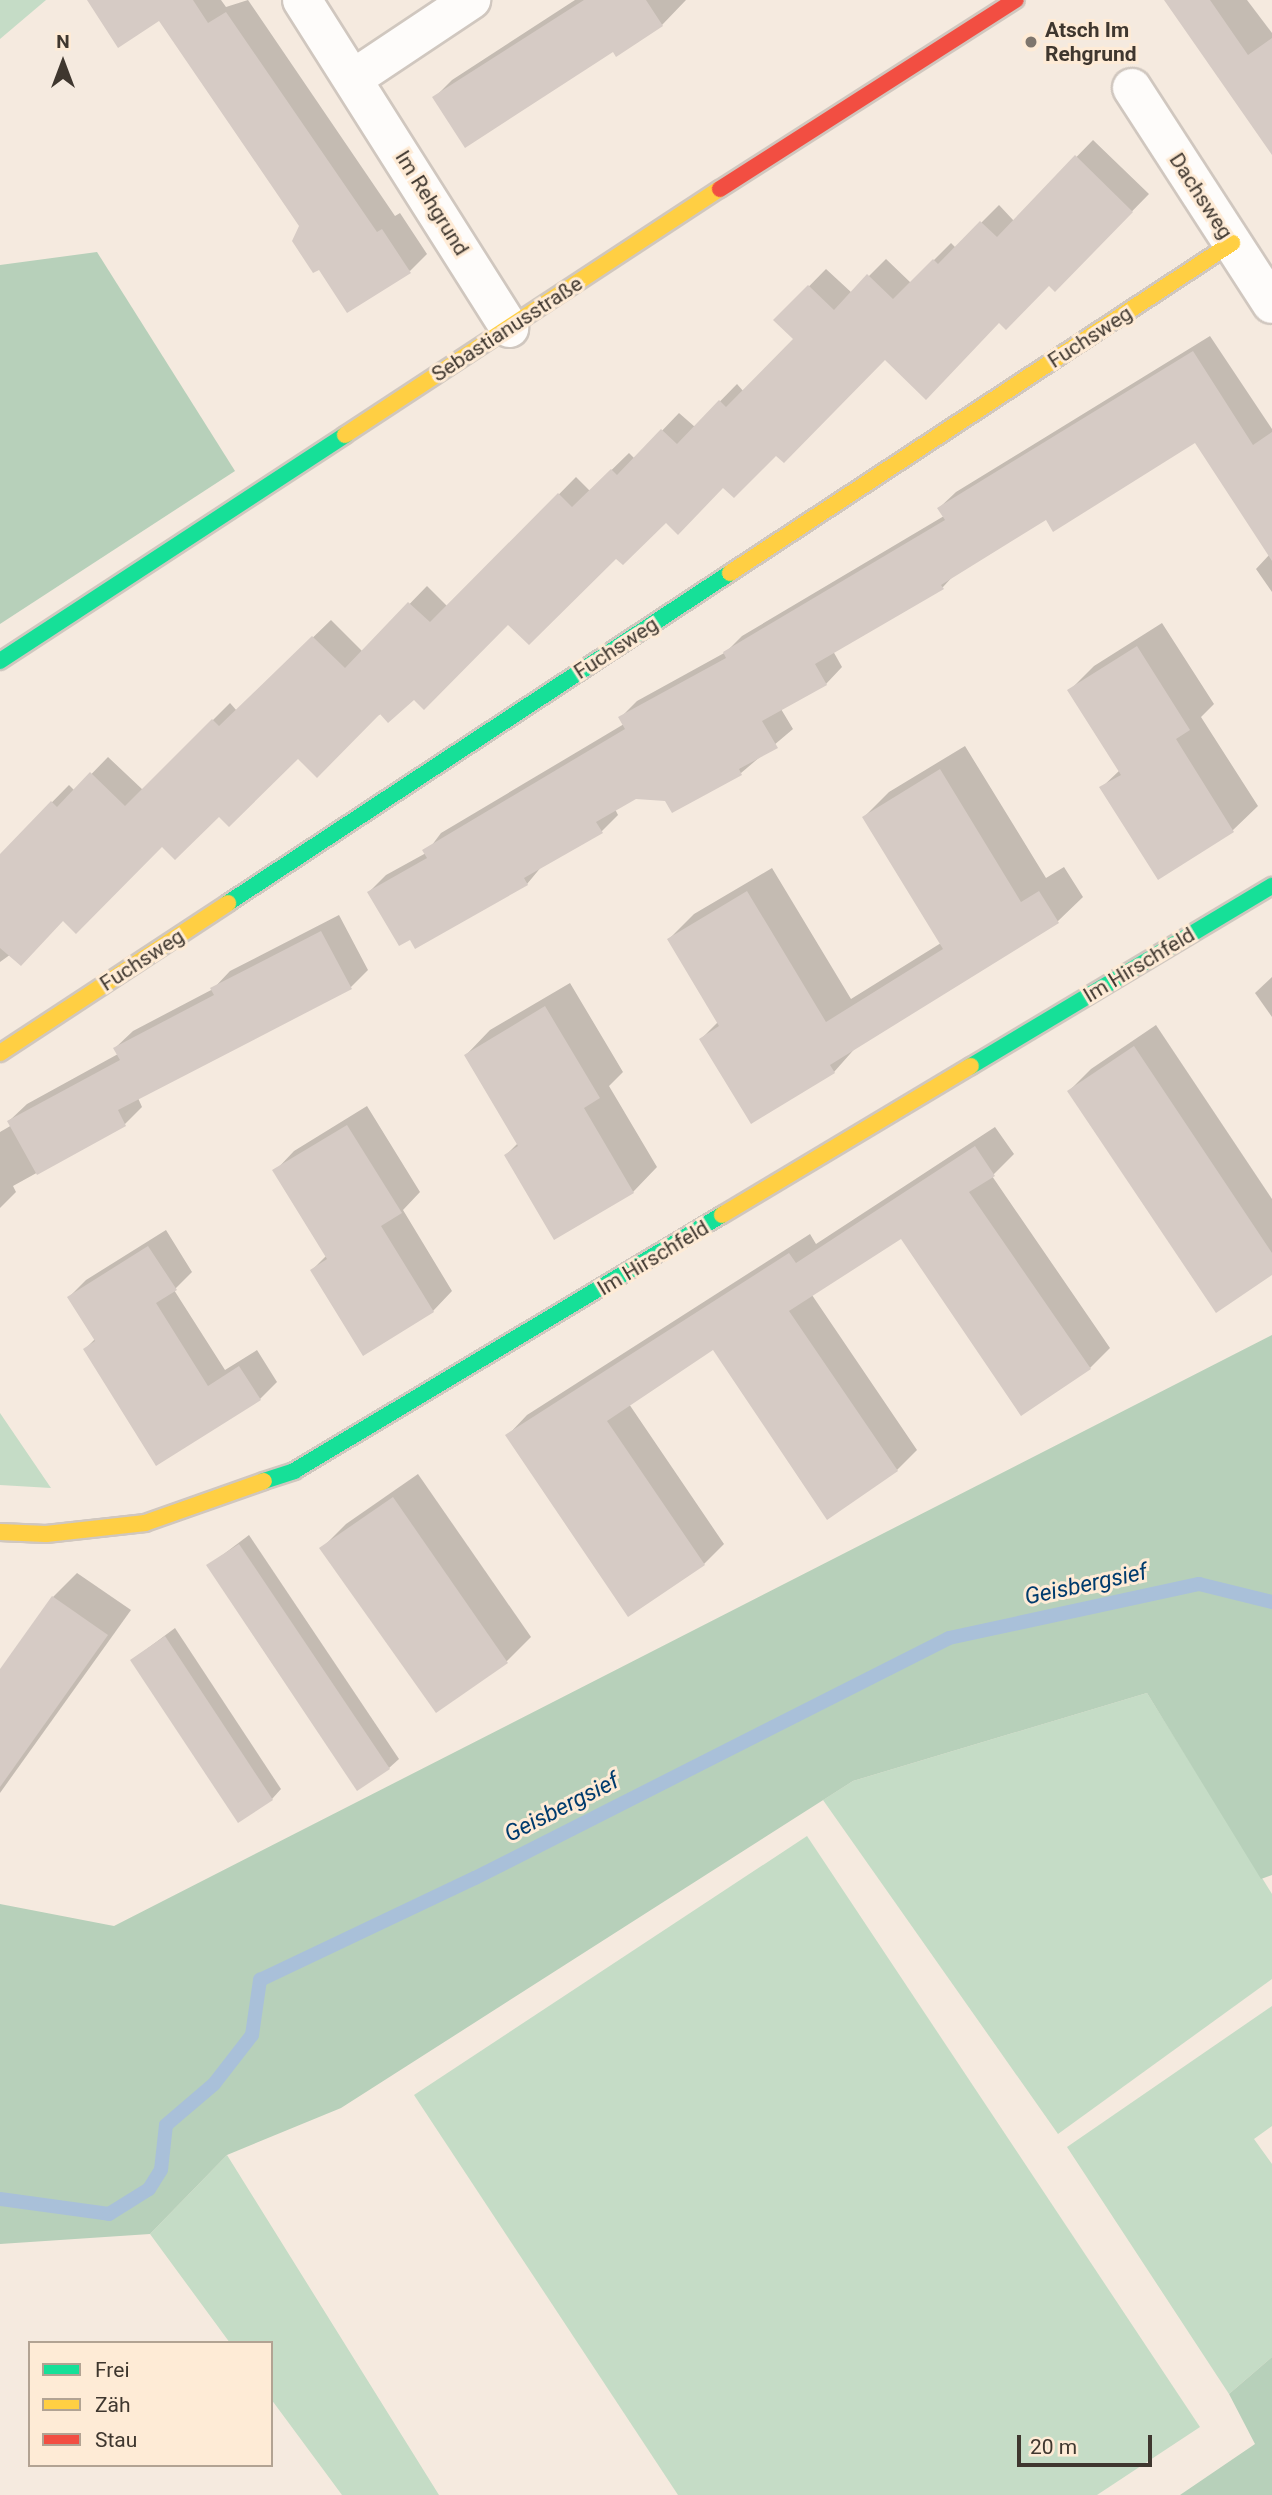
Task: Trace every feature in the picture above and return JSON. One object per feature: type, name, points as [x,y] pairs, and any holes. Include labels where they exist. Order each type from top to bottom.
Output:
[{"type":"street","name":"Im Rehgrund","points":[[302,0],[355,78],[509,328]]},
{"type":"street","points":[[355,78],[471,0]]},
{"type":"street","name":"Sebastianusstraße","points":[[0,661],[1016,0]]},
{"type":"street","name":"Dachsweg","points":[[1132,88],[1272,304]]},
{"type":"street","name":"Fuchsweg","points":[[0,1053],[1232,243]]},
{"type":"street","name":"Im Hirschfeld","points":[[0,1532],[70,1532],[145,1523],[294,1471],[1272,886]]},
{"type":"green space","points":[[0,0],[46,0],[0,39]]},
{"type":"green space","points":[[97,252],[235,471],[0,624],[0,265]]},
{"type":"green space","points":[[1272,1335],[1272,1875],[1261,1879],[1147,1693],[853,1781],[341,2108],[227,2155],[150,2234],[0,2244],[0,1904],[114,1926]]},
{"type":"green space","points":[[0,1413],[51,1488],[0,1485]]},
{"type":"green space","points":[[1147,1693],[1272,1894],[1272,1979],[1058,2134],[823,1800],[853,1781]]},
{"type":"green space","points":[[807,1836],[1200,2427],[1097,2495],[678,2495],[414,2095]]},
{"type":"green space","points":[[1272,2006],[1272,2126],[1254,2139],[1272,2164],[1272,2357],[1229,2394],[1067,2147]]},
{"type":"green space","points":[[227,2155],[439,2495],[342,2495],[273,2402],[273,2341],[229,2341],[150,2234]]},
{"type":"green space","points":[[1272,2357],[1272,2495],[1180,2495],[1255,2444],[1229,2394]]},
{"type":"building","points":[[87,0],[193,0],[208,23],[226,12],[377,232],[382,229],[411,273],[347,313],[319,270],[313,273],[292,241],[299,226],[159,21],[118,48]]},
{"type":"building","points":[[584,0],[646,0],[663,26],[616,57],[613,52],[465,148],[432,97]]},
{"type":"building","points":[[1164,0],[1210,0],[1248,55],[1272,38],[1272,155]]},
{"type":"building","points":[[1075,155],[1133,212],[1055,292],[1049,286],[1006,330],[999,323],[926,400],[885,360],[784,463],[776,456],[734,498],[723,488],[678,535],[666,523],[623,565],[616,559],[529,645],[508,625],[424,710],[414,700],[388,723],[380,714],[317,778],[298,759],[229,827],[219,817],[175,860],[162,847],[76,934],[63,921],[21,966],[0,948],[0,854],[51,801],[57,807],[90,772],[125,806],[212,719],[219,726],[312,636],[345,668],[408,602],[430,622],[558,493],[572,507],[611,469],[617,475],[661,429],[677,444],[719,400],[726,407],[793,339],[773,320],[808,285],[834,310],[867,274],[893,299],[933,259],[938,264],[980,221],[997,237]]},
{"type":"building","points":[[1193,351],[1253,445],[1272,432],[1272,561],[1195,443],[1053,532],[1046,520],[941,585],[944,589],[815,664],[827,685],[762,721],[778,748],[739,769],[742,775],[672,813],[665,801],[636,799],[596,822],[603,833],[524,878],[528,885],[415,949],[410,940],[399,946],[367,892],[427,858],[422,850],[625,729],[618,717],[726,658],[723,652],[945,520],[937,508]]},
{"type":"building","points":[[1137,646],[1190,730],[1176,739],[1234,832],[1158,880],[1099,787],[1121,775],[1067,690]]},
{"type":"building","points":[[940,769],[1021,902],[1039,891],[1059,923],[830,1065],[835,1073],[751,1124],[699,1039],[719,1026],[667,939],[747,891],[826,1022],[943,949],[862,817]]},
{"type":"building","points":[[321,931],[352,989],[118,1110],[126,1126],[37,1175],[7,1121],[120,1060],[113,1048],[214,995],[210,988]]},
{"type":"building","points":[[545,1006],[600,1098],[584,1108],[634,1193],[554,1240],[504,1155],[518,1146],[464,1055]]},
{"type":"building","points":[[1134,1046],[1272,1253],[1272,1275],[1216,1313],[1067,1091]]},
{"type":"building","points":[[347,1125],[402,1213],[381,1226],[434,1312],[363,1356],[310,1270],[327,1259],[272,1170]]},
{"type":"building","points":[[975,1146],[995,1176],[969,1192],[1091,1369],[1021,1416],[901,1239],[789,1311],[898,1471],[827,1520],[713,1350],[607,1421],[705,1565],[628,1617],[505,1435],[789,1253],[796,1263]]},
{"type":"building","points":[[148,1246],[177,1290],[156,1303],[208,1386],[239,1366],[261,1400],[156,1466],[83,1349],[95,1341],[67,1297]]},
{"type":"building","points":[[393,1497],[508,1663],[436,1713],[319,1548]]},
{"type":"building","points":[[239,1544],[390,1769],[357,1791],[206,1565]]},
{"type":"building","points":[[52,1596],[108,1635],[0,1787],[0,1669]]},
{"type":"building","points":[[165,1636],[273,1800],[238,1823],[130,1660]]},
{"type":"waterway","name":"Geisbergsief","points":[[0,2199],[109,2214],[149,2189],[161,2170],[166,2125],[214,2084],[252,2035],[260,1980],[475,1878],[949,1638],[1199,1584],[1272,1602]]},
{"type":"traffic: fast","points":[[0,661],[345,435]]},
{"type":"traffic: fast","points":[[228,903],[730,573]]},
{"type":"traffic: fast","points":[[971,1066],[1272,886]]},
{"type":"traffic: fast","points":[[264,1481],[294,1471],[722,1215]]},
{"type":"traffic: slow","points":[[345,435],[720,189]]},
{"type":"traffic: slow","points":[[730,573],[1232,243]]},
{"type":"traffic: slow","points":[[0,1053],[228,903]]},
{"type":"traffic: slow","points":[[722,1215],[971,1066]]},
{"type":"traffic: slow","points":[[0,1532],[46,1534],[145,1523],[264,1481]]},
{"type":"traffic: jam","points":[[720,189],[1016,0]]},
{"type":"place","name":"Atsch Im Rehgrund","points":[[1031,42]]}]
